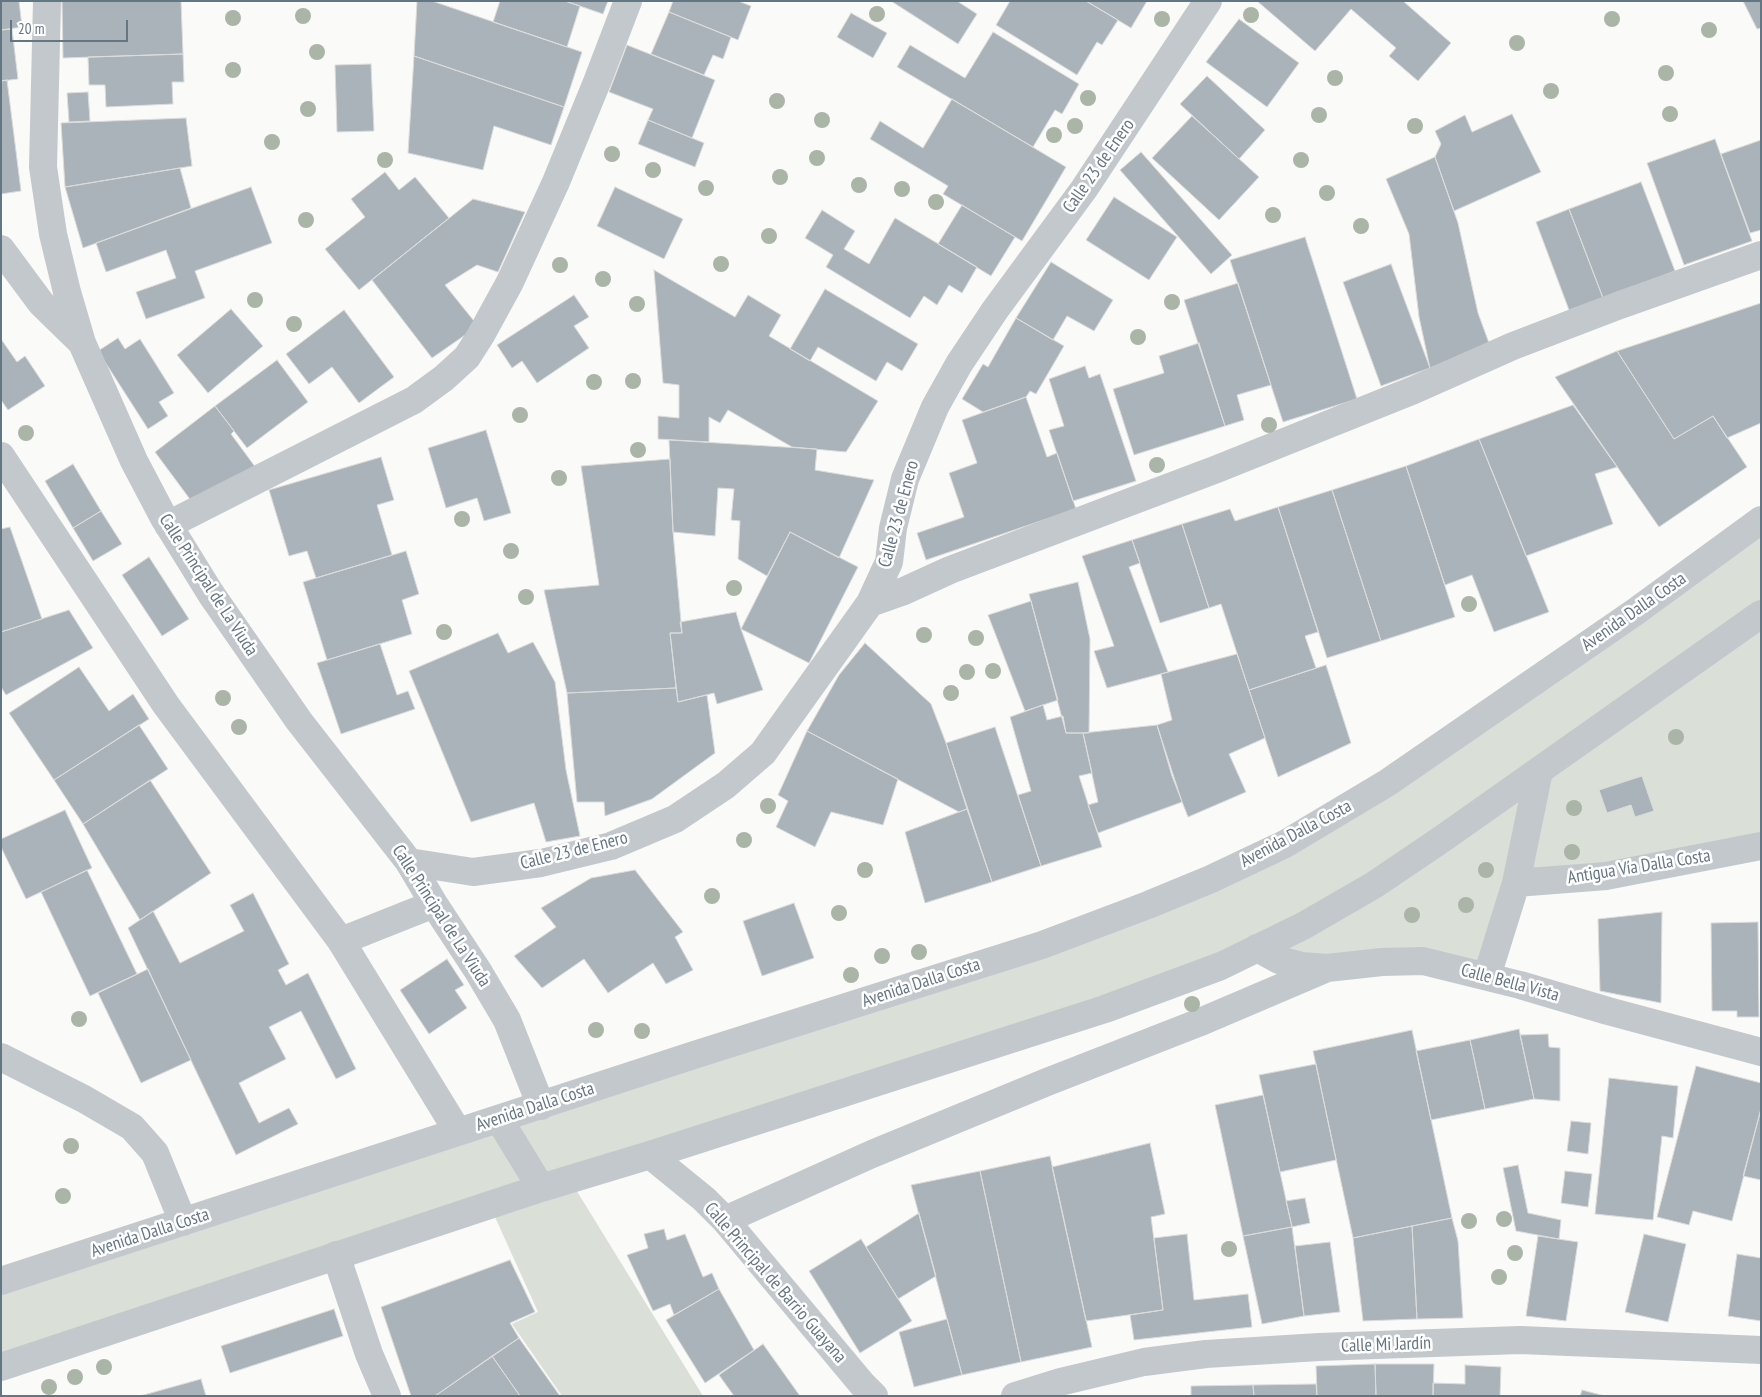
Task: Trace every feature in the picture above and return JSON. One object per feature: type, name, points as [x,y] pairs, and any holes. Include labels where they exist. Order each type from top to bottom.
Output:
[{"type":"street","name":"Calle Principal de La Viuda","points":[[47,1],[42,167],[53,234],[82,343],[134,461],[168,525],[211,594],[299,721],[409,862],[434,904],[478,970],[507,1020],[541,1106]]},
{"type":"street","points":[[168,525],[414,400],[444,378],[467,357],[510,282],[556,182],[628,1]]},
{"type":"street","name":"Calle 23 de Enero","points":[[409,862],[474,872],[541,863],[611,846],[675,819],[726,785],[762,753],[870,603],[889,562],[894,528],[905,479],[935,406],[959,364],[995,310],[1084,189],[1208,1]]},
{"type":"street","points":[[1,249],[41,303],[82,343]]},
{"type":"street","points":[[870,603],[904,591],[950,570],[1218,469],[1414,390],[1513,346],[1620,305],[1761,255]]},
{"type":"street","points":[[3,463],[166,704],[341,941],[458,1132]]},
{"type":"street","name":"Avenida Dalla Costa","points":[[1,1281],[694,1055],[1042,945],[1148,905],[1211,878],[1285,844],[1387,783],[1635,612],[1761,520]]},
{"type":"street","points":[[1,1367],[541,1188],[1105,1010],[1220,966],[1303,926],[1374,884],[1539,771],[1761,614]]},
{"type":"street","points":[[1487,976],[1516,883],[1539,771]]},
{"type":"street","name":"Antigua Vía Dalla Costa","points":[[1516,883],[1606,876],[1761,846]]},
{"type":"street","points":[[341,941],[434,904]]},
{"type":"street","name":"Calle Bella Vista","points":[[1257,948],[1279,960],[1302,966],[1327,968],[1382,962],[1423,961],[1487,976],[1761,1052]]},
{"type":"street","points":[[725,1220],[872,1154],[1047,1082],[1198,1023],[1327,968]]},
{"type":"street","points":[[1,1057],[132,1127],[156,1153],[183,1222]]},
{"type":"street","points":[[499,1119],[541,1188]]},
{"type":"street","name":"Calle Principal de Barrio Guayana","points":[[650,1155],[704,1199],[725,1220],[874,1396]]},
{"type":"street","points":[[336,1255],[369,1354],[387,1396]]},
{"type":"street","name":"Calle Mi Jardín","points":[[1015,1396],[1060,1382],[1144,1362],[1206,1354],[1309,1347],[1520,1340],[1761,1350]]},
{"type":"shaded area","points":[[1761,520],[1761,846],[1516,883],[1487,976],[1382,962],[1257,949],[570,1180],[703,1396],[562,1396],[512,1324],[538,1312],[490,1206],[1,1367],[1,1281],[694,1055],[1285,844]]},
{"type":"building","points":[[1,1],[19,1],[22,27],[1,30]]},
{"type":"building","points":[[62,1],[181,1],[183,54],[63,58]]},
{"type":"building","points":[[417,1],[432,1],[582,52],[564,107],[414,56]]},
{"type":"building","points":[[500,1],[565,1],[580,6],[567,47],[493,22]]},
{"type":"building","points":[[565,1],[608,1],[603,14]]},
{"type":"building","points":[[673,1],[738,1],[751,6],[738,40],[669,12]]},
{"type":"building","points":[[891,1],[957,1],[977,14],[958,44]]},
{"type":"building","points":[[1010,1],[1086,1],[1118,20],[1102,45],[1097,42],[1077,75],[996,25]]},
{"type":"building","points":[[1086,1],[1147,1],[1131,28]]},
{"type":"building","points":[[1257,1],[1403,1],[1451,43],[1418,81],[1389,56],[1396,48],[1351,9],[1315,51]]},
{"type":"building","points":[[1743,1],[1761,1],[1761,28],[1757,29]]},
{"type":"building","points":[[669,12],[731,37],[723,59],[713,55],[704,75],[651,54]]},
{"type":"building","points":[[851,13],[887,33],[873,58],[837,37]]},
{"type":"building","points":[[1239,19],[1299,63],[1267,107],[1206,62]]},
{"type":"building","points":[[12,29],[18,79],[1,81],[1,30]]},
{"type":"building","points":[[993,32],[1079,84],[1062,114],[1055,110],[1033,147],[897,67],[910,45],[965,78]]},
{"type":"building","points":[[627,45],[715,80],[692,138],[648,120],[653,109],[609,92]]},
{"type":"building","points":[[183,54],[184,82],[172,82],[173,104],[106,107],[105,85],[89,85],[88,57]]},
{"type":"building","points":[[414,56],[564,107],[551,145],[494,126],[483,170],[408,153]]},
{"type":"building","points":[[371,64],[374,131],[337,132],[335,65]]},
{"type":"building","points":[[1207,76],[1265,130],[1239,159],[1180,104]]},
{"type":"building","points":[[7,80],[21,191],[1,194],[1,81]]},
{"type":"building","points":[[88,92],[90,121],[69,122],[67,93]]},
{"type":"building","points":[[952,99],[1066,167],[1022,241],[943,194],[948,186],[870,139],[880,121],[923,148]]},
{"type":"building","points":[[1512,114],[1541,172],[1454,211],[1435,157],[1441,144],[1435,131],[1465,115],[1472,132]]},
{"type":"building","points":[[1192,116],[1259,177],[1219,220],[1152,158]]},
{"type":"building","points":[[186,118],[192,166],[65,187],[61,123]]},
{"type":"building","points":[[648,120],[704,143],[695,167],[638,144]]},
{"type":"building","points":[[1715,139],[1752,241],[1684,265],[1647,163]]},
{"type":"building","points":[[1761,140],[1761,230],[1750,233],[1721,154]]},
{"type":"building","points":[[1141,152],[1232,255],[1211,274],[1120,170]]},
{"type":"building","points":[[1435,157],[1458,223],[1478,313],[1489,343],[1430,368],[1419,317],[1409,234],[1386,179]]},
{"type":"building","points":[[180,168],[191,208],[83,248],[65,187]]},
{"type":"building","points":[[385,172],[399,190],[415,177],[449,218],[359,290],[325,249],[365,217],[351,199]]},
{"type":"building","points":[[1641,182],[1675,271],[1603,298],[1569,209]]},
{"type":"building","points":[[251,187],[272,243],[195,271],[205,298],[146,319],[136,292],[176,278],[166,250],[106,272],[96,243]]},
{"type":"building","points":[[615,187],[683,219],[664,259],[597,226]]},
{"type":"building","points":[[1114,197],[1177,237],[1149,280],[1086,240]]},
{"type":"building","points":[[473,199],[525,212],[498,272],[477,265],[445,285],[478,326],[432,358],[372,280]]},
{"type":"building","points":[[962,205],[1015,237],[991,276],[938,244]]},
{"type":"building","points":[[1569,209],[1603,298],[1569,310],[1536,222]]},
{"type":"building","points":[[822,210],[855,231],[844,249],[869,264],[895,218],[977,267],[962,293],[949,285],[937,305],[924,296],[910,318],[826,267],[833,255],[805,238]]},
{"type":"building","points":[[1305,237],[1357,399],[1283,422],[1230,260]]},
{"type":"building","points":[[1051,262],[1113,300],[1094,331],[1067,316],[1053,340],[1016,318]]},
{"type":"building","points":[[1391,264],[1430,368],[1381,386],[1343,282]]},
{"type":"building","points":[[654,270],[735,317],[748,295],[781,315],[769,336],[878,401],[846,452],[792,447],[728,410],[720,423],[709,417],[709,442],[658,439],[658,416],[679,418],[679,385],[663,383]]},
{"type":"building","points":[[1238,283],[1271,385],[1237,395],[1244,420],[1225,426],[1184,300]]},
{"type":"building","points":[[825,289],[918,344],[902,371],[887,362],[876,381],[818,347],[810,361],[790,349]]},
{"type":"building","points":[[574,295],[589,317],[574,326],[589,348],[537,383],[522,361],[512,368],[497,345]]},
{"type":"building","points":[[1761,303],[1761,423],[1727,438],[1713,416],[1674,439],[1617,351]]},
{"type":"building","points":[[231,309],[263,346],[208,393],[177,355]]},
{"type":"building","points":[[344,310],[394,377],[359,403],[332,367],[309,384],[286,354]]},
{"type":"building","points":[[1016,318],[1064,346],[1036,394],[1030,391],[1026,397],[983,412],[962,399],[983,364],[988,367]]},
{"type":"building","points":[[118,338],[125,349],[140,339],[174,393],[159,402],[168,416],[148,429],[98,351]]},
{"type":"building","points":[[1,339],[17,362],[25,356],[45,386],[8,410],[1,400]]},
{"type":"building","points":[[1199,343],[1225,426],[1134,455],[1113,389],[1164,373],[1159,356]]},
{"type":"building","points":[[1617,351],[1674,439],[1713,416],[1747,467],[1659,527],[1555,377]]},
{"type":"building","points":[[277,360],[308,402],[247,448],[215,406]]},
{"type":"building","points":[[1085,366],[1089,378],[1100,374],[1136,481],[1073,501],[1049,430],[1064,426],[1049,379]]},
{"type":"building","points":[[1026,397],[1047,457],[1057,453],[1076,509],[926,560],[917,533],[964,517],[949,473],[977,463],[962,420]]},
{"type":"building","points":[[1573,405],[1617,467],[1595,474],[1613,524],[1526,556],[1479,439]]},
{"type":"building","points":[[215,406],[234,431],[231,434],[256,468],[195,506],[155,452]]},
{"type":"building","points":[[486,430],[511,513],[484,521],[477,498],[446,508],[428,448]]},
{"type":"building","points":[[1479,439],[1549,612],[1494,632],[1472,575],[1445,585],[1406,466]]},
{"type":"building","points":[[669,440],[817,449],[815,470],[874,480],[839,558],[790,532],[767,576],[738,559],[740,521],[731,520],[734,489],[718,488],[715,536],[673,532]]},
{"type":"building","points":[[381,457],[394,500],[377,505],[392,555],[316,578],[307,551],[289,556],[269,490]]},
{"type":"building","points":[[670,459],[673,532],[682,633],[670,633],[676,688],[567,693],[544,590],[599,585],[581,466]]},
{"type":"building","points":[[73,464],[101,511],[73,528],[45,481]]},
{"type":"building","points":[[1406,466],[1455,617],[1381,641],[1332,490]]},
{"type":"building","points":[[1332,490],[1381,641],[1327,658],[1278,507]]},
{"type":"building","points":[[1278,507],[1318,632],[1305,636],[1316,668],[1249,690],[1221,604],[1209,608],[1182,524],[1230,509],[1235,521]]},
{"type":"building","points":[[101,511],[122,544],[93,561],[73,528]]},
{"type":"building","points":[[1182,524],[1209,608],[1160,623],[1132,540]]},
{"type":"building","points":[[10,527],[42,619],[1,632],[1,529]]},
{"type":"building","points":[[790,532],[858,567],[809,663],[741,629]]},
{"type":"building","points":[[1132,540],[1140,563],[1129,567],[1168,672],[1107,688],[1094,651],[1114,646],[1082,556]]},
{"type":"building","points":[[406,551],[419,594],[402,600],[412,634],[327,660],[303,582]]},
{"type":"building","points":[[149,557],[189,619],[162,636],[122,575]]},
{"type":"building","points":[[1078,582],[1090,639],[1089,733],[1066,733],[1029,594]]},
{"type":"building","points":[[1031,601],[1058,700],[1025,711],[988,615]]},
{"type":"building","points":[[69,610],[93,648],[6,695],[1,687],[1,632]]},
{"type":"building","points":[[736,612],[763,690],[717,704],[714,693],[678,702],[670,633],[682,633],[680,622]]},
{"type":"building","points":[[498,633],[508,653],[533,642],[555,682],[566,770],[580,836],[546,842],[534,803],[471,822],[409,671]]},
{"type":"building","points":[[865,643],[931,704],[946,743],[967,809],[959,812],[807,731],[839,675]]},
{"type":"building","points":[[380,644],[397,695],[408,691],[415,709],[341,734],[317,663]]},
{"type":"building","points":[[1237,654],[1265,738],[1229,754],[1246,792],[1188,817],[1172,776],[1157,725],[1172,720],[1161,674]]},
{"type":"building","points":[[1326,665],[1351,743],[1278,777],[1249,690]]},
{"type":"building","points":[[79,667],[109,711],[133,694],[149,719],[54,780],[9,713]]},
{"type":"building","points":[[676,688],[678,702],[707,695],[715,753],[652,799],[605,816],[604,802],[577,802],[567,693]]},
{"type":"building","points":[[1043,705],[1047,720],[1063,716],[1066,733],[1083,733],[1092,773],[1079,776],[1102,847],[1041,866],[1018,795],[1031,791],[1010,717]]},
{"type":"building","points":[[139,725],[168,769],[83,824],[54,780]]},
{"type":"building","points":[[1157,725],[1182,802],[1098,833],[1088,805],[1098,802],[1083,733]]},
{"type":"building","points":[[995,727],[1041,866],[992,882],[946,743]]},
{"type":"building","points":[[807,731],[898,779],[883,825],[831,812],[815,847],[776,827],[788,801],[778,795]]},
{"type":"building","points":[[1642,776],[1654,811],[1635,817],[1631,805],[1607,813],[1599,790]]},
{"type":"building","points":[[150,780],[211,873],[140,920],[83,824]]},
{"type":"building","points":[[967,809],[992,882],[925,903],[905,832]]},
{"type":"building","points":[[65,810],[92,868],[26,899],[1,847],[1,839]]},
{"type":"building","points":[[87,870],[137,974],[90,996],[41,892]]},
{"type":"building","points":[[635,870],[683,932],[675,937],[693,970],[666,984],[653,963],[608,993],[584,959],[542,988],[514,956],[556,927],[541,908],[591,878]]},
{"type":"building","points":[[253,893],[289,964],[278,970],[286,985],[308,973],[356,1069],[336,1079],[301,1011],[269,1027],[286,1059],[239,1083],[259,1123],[289,1108],[298,1124],[236,1155],[128,928],[153,911],[180,963],[244,931],[230,905]]},
{"type":"building","points":[[794,903],[814,958],[762,976],[743,921]]},
{"type":"building","points":[[1662,912],[1661,1003],[1600,991],[1598,919]]},
{"type":"building","points":[[1758,922],[1759,1017],[1737,1017],[1737,1011],[1712,1011],[1711,923]]},
{"type":"building","points":[[447,959],[464,985],[455,990],[467,1008],[429,1034],[400,990]]},
{"type":"building","points":[[148,969],[191,1060],[141,1083],[98,993]]},
{"type":"building","points":[[1519,1029],[1534,1099],[1485,1109],[1470,1040]]},
{"type":"building","points":[[1412,1030],[1452,1218],[1353,1238],[1313,1051]]},
{"type":"building","points":[[1548,1034],[1549,1047],[1560,1048],[1560,1101],[1534,1099],[1520,1035]]},
{"type":"building","points":[[1470,1040],[1485,1109],[1431,1120],[1416,1051]]},
{"type":"building","points":[[1316,1064],[1336,1160],[1280,1172],[1259,1075]]},
{"type":"building","points":[[1696,1066],[1761,1083],[1761,1109],[1732,1221],[1693,1211],[1689,1225],[1657,1217]]},
{"type":"building","points":[[1609,1078],[1678,1086],[1673,1138],[1662,1136],[1653,1220],[1595,1214]]},
{"type":"building","points":[[1263,1095],[1292,1227],[1243,1236],[1215,1105]]},
{"type":"building","points":[[1761,1109],[1761,1180],[1743,1176]]},
{"type":"building","points":[[1571,1121],[1591,1123],[1588,1154],[1567,1151]]},
{"type":"building","points":[[1150,1143],[1165,1214],[1151,1217],[1163,1310],[1086,1321],[1052,1167]]},
{"type":"building","points":[[1050,1156],[1092,1347],[1021,1362],[980,1171]]},
{"type":"building","points":[[1518,1165],[1528,1213],[1561,1220],[1559,1239],[1516,1231],[1503,1168]]},
{"type":"building","points":[[980,1171],[1021,1362],[962,1375],[911,1185]]},
{"type":"building","points":[[1565,1171],[1592,1174],[1588,1207],[1561,1203]]},
{"type":"building","points":[[1305,1198],[1310,1223],[1292,1227],[1286,1201]]},
{"type":"building","points":[[919,1213],[936,1276],[898,1299],[866,1247]]},
{"type":"building","points":[[1452,1218],[1458,1241],[1463,1318],[1417,1319],[1412,1226]]},
{"type":"building","points":[[1412,1226],[1417,1319],[1363,1321],[1353,1238]]},
{"type":"building","points":[[1292,1227],[1304,1316],[1262,1324],[1243,1236]]},
{"type":"building","points":[[664,1229],[667,1240],[685,1234],[703,1277],[712,1273],[719,1289],[674,1315],[670,1304],[653,1311],[627,1255],[648,1248],[644,1234]]},
{"type":"building","points":[[1187,1234],[1194,1300],[1248,1294],[1252,1327],[1134,1340],[1130,1315],[1163,1310],[1154,1238]]},
{"type":"building","points":[[1644,1234],[1686,1244],[1668,1322],[1625,1312]]},
{"type":"building","points":[[1538,1236],[1578,1242],[1566,1321],[1526,1316]]},
{"type":"building","points":[[861,1239],[912,1321],[860,1353],[809,1271]]},
{"type":"building","points":[[1330,1242],[1340,1312],[1304,1316],[1295,1246]]},
{"type":"building","points":[[1737,1254],[1761,1258],[1761,1321],[1728,1316]]},
{"type":"building","points":[[510,1260],[535,1312],[510,1323],[519,1338],[435,1396],[411,1396],[381,1307]]},
{"type":"building","points":[[719,1289],[754,1350],[705,1383],[666,1320]]},
{"type":"building","points":[[334,1309],[343,1336],[230,1373],[221,1346]]},
{"type":"building","points":[[947,1319],[962,1375],[914,1387],[899,1332]]},
{"type":"building","points":[[519,1338],[560,1396],[520,1396],[492,1356]]},
{"type":"building","points":[[763,1344],[800,1396],[734,1396],[719,1375]]},
{"type":"building","points":[[492,1356],[520,1396],[435,1396]]},
{"type":"building","points":[[1375,1364],[1376,1396],[1317,1396],[1316,1366]]},
{"type":"building","points":[[1375,1364],[1434,1364],[1433,1396],[1376,1396]]},
{"type":"building","points":[[1465,1365],[1501,1367],[1500,1396],[1433,1396],[1433,1383],[1465,1384]]},
{"type":"building","points":[[201,1379],[206,1396],[140,1396]]},
{"type":"building","points":[[1316,1384],[1317,1396],[1254,1396],[1253,1385]]},
{"type":"building","points":[[1253,1385],[1254,1396],[1191,1396],[1191,1386]]},
{"type":"building","points":[[1582,1390],[1605,1396],[1580,1396]]}]
